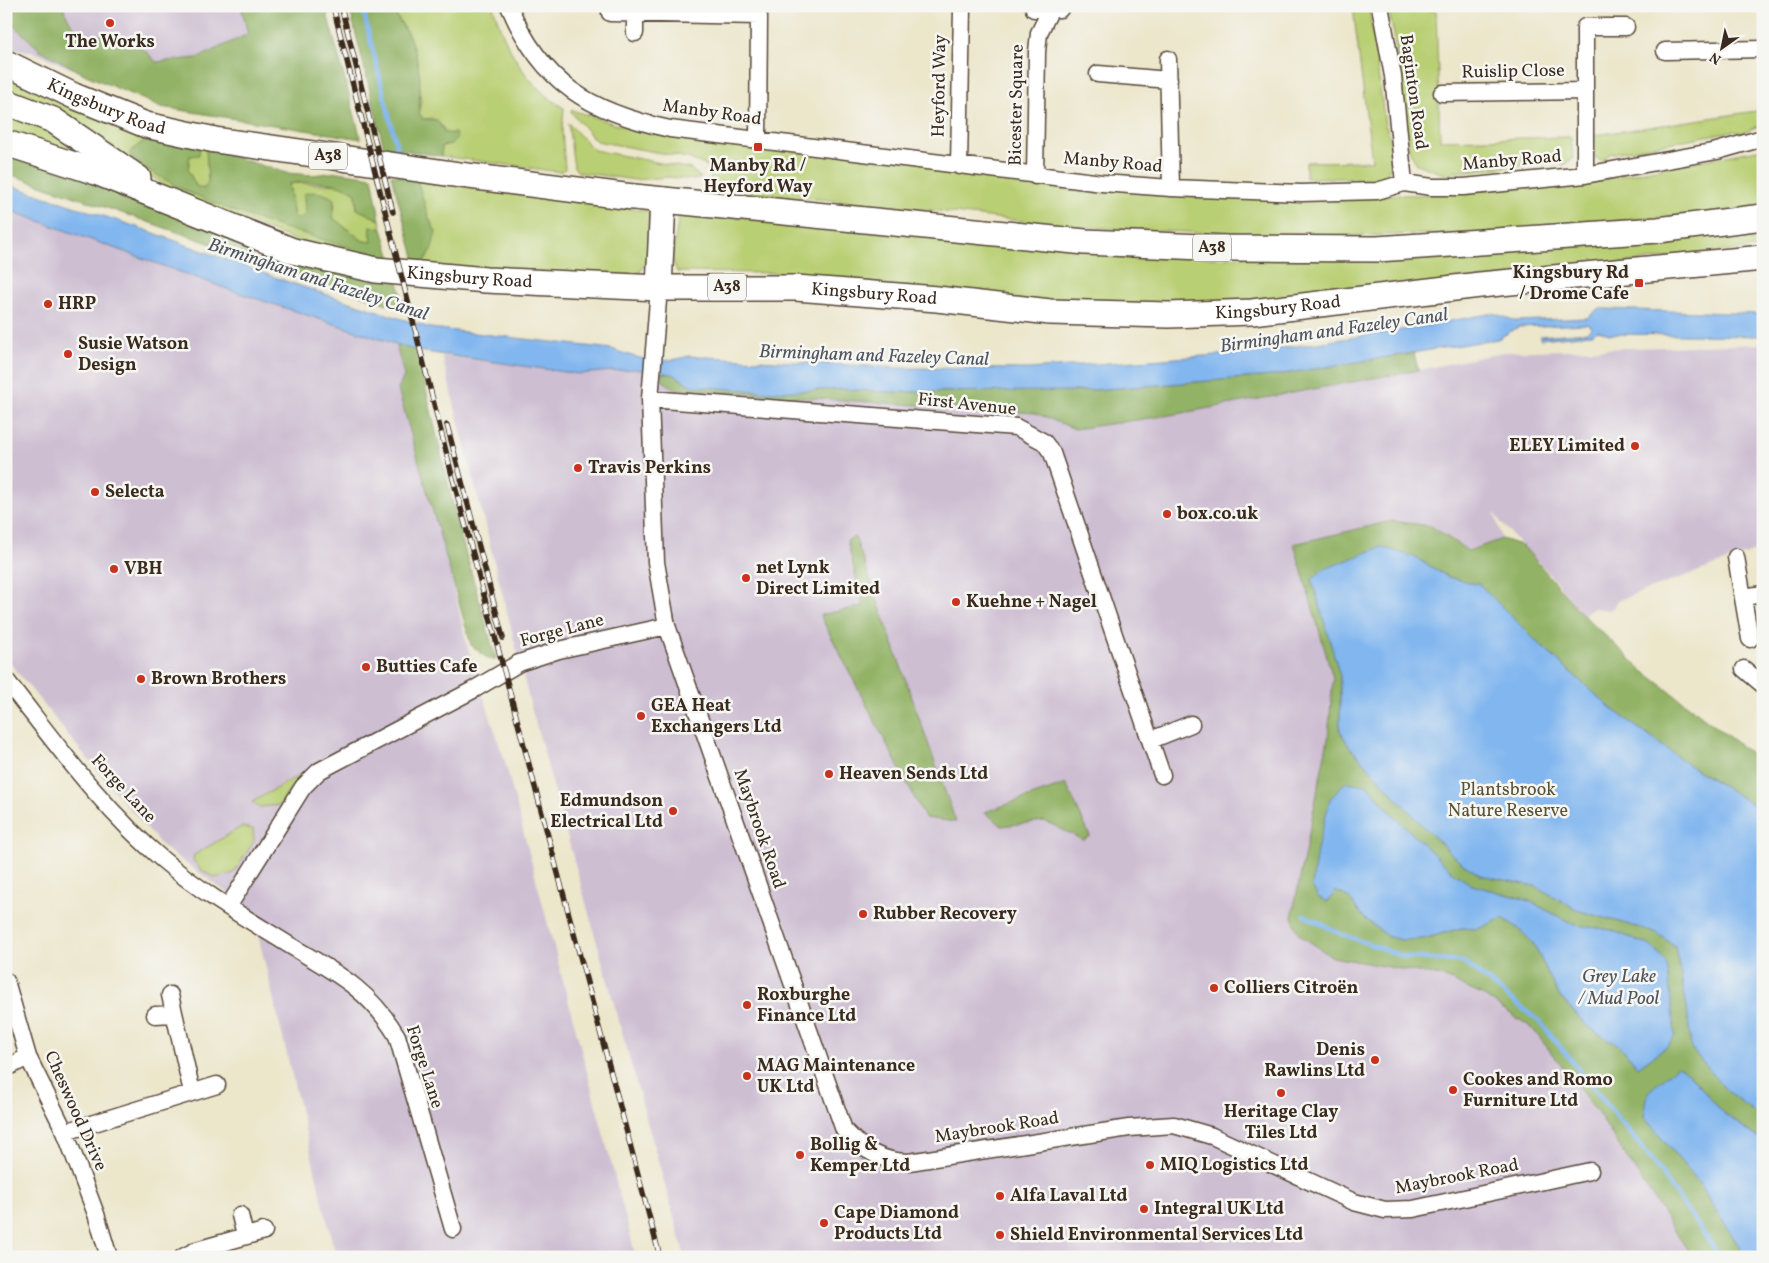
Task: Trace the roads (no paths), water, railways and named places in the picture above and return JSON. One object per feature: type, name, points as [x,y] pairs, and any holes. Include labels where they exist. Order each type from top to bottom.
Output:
[{"type":"highway","name":"Kingsbury Road","points":[[6,63],[74,96],[146,125],[215,140],[460,175],[663,200],[1085,242],[1226,248],[1377,248],[1658,230],[1763,217]]},
{"type":"highway","name":"A38","points":[[6,102],[53,120],[180,206]]},
{"type":"highway","name":"Kingsbury Road","points":[[6,143],[96,172],[293,252],[376,270],[486,280],[659,288],[796,288],[937,299],[1050,312],[1169,315],[1252,312],[1498,283],[1763,258]]},
{"type":"highway","points":[[659,288],[663,200]]},
{"type":"street","name":"Manby Road","points":[[509,6],[519,30],[536,58],[574,94],[621,116],[670,129],[1035,176],[1171,188],[1335,192],[1377,191],[1404,183],[1432,187],[1464,187],[1585,174],[1717,151],[1763,138]]},
{"type":"street","name":"Baginton Road","points":[[1380,6],[1393,76],[1404,183]]},
{"type":"street","name":"Heyford Way","points":[[959,166],[962,8]]},
{"type":"street","name":"Bicester Square","points":[[1034,9],[1055,9],[1039,33],[1035,176]]},
{"type":"street","points":[[610,13],[635,12],[759,16],[758,140]]},
{"type":"street","points":[[635,12],[635,33]]},
{"type":"street","name":"Ruislip Close","points":[[1585,174],[1585,27],[1626,27]]},
{"type":"street","points":[[1665,51],[1763,49]]},
{"type":"street","points":[[1168,59],[1171,188]]},
{"type":"street","points":[[1098,74],[1169,80]]},
{"type":"street","name":"Ruislip Close","points":[[1442,93],[1585,91]]},
{"type":"street","points":[[659,288],[651,393],[656,562],[667,626]]},
{"type":"street","name":"First Avenue","points":[[651,393],[1016,427],[1044,442],[1052,453],[1162,776]]},
{"type":"street","points":[[1736,557],[1750,639]]},
{"type":"street","points":[[1743,597],[1763,594]]},
{"type":"street","name":"Forge Lane","points":[[228,906],[303,787],[319,771],[519,663],[558,650],[667,626]]},
{"type":"street","name":"Maybrook Road","points":[[667,626],[844,1130],[870,1153],[893,1162],[909,1162],[1129,1128],[1174,1125],[1212,1136],[1342,1197],[1385,1210],[1413,1209],[1590,1171]]},
{"type":"street","points":[[1744,669],[1763,685]]},
{"type":"street","name":"Forge Lane","points":[[6,680],[83,777],[124,822],[163,860],[228,906],[328,966],[364,994],[385,1016],[397,1036],[453,1229]]},
{"type":"street","points":[[1151,740],[1191,724]]},
{"type":"street","name":"Cheswood Drive","points":[[6,981],[28,1057],[65,1132],[96,1214],[108,1257]]},
{"type":"street","points":[[170,995],[192,1092]]},
{"type":"street","points":[[155,1015],[174,1014]]},
{"type":"street","points":[[6,1068],[28,1057]]},
{"type":"street","points":[[65,1132],[217,1085]]},
{"type":"street","points":[[240,1215],[245,1236]]},
{"type":"street","points":[[183,1257],[197,1250],[264,1231]]},
{"type":"water","points":[[6,184],[140,228],[288,282],[430,328],[612,349],[650,360],[679,359],[688,356],[899,368],[1029,369],[1258,352],[1408,329],[1493,313],[1516,321],[1587,318],[1598,309],[1763,314],[1763,336],[1609,334],[1598,330],[1592,334],[1540,339],[1540,336],[1587,332],[1592,327],[1588,324],[1518,327],[1498,339],[1271,376],[1081,391],[886,392],[843,389],[771,392],[692,386],[673,374],[634,369],[579,374],[417,351],[230,290],[6,209]]},
{"type":"water","points":[[1381,547],[1414,557],[1448,577],[1480,585],[1539,644],[1612,709],[1686,763],[1763,811],[1763,1119],[1726,1090],[1691,1048],[1687,1007],[1675,946],[1655,932],[1580,911],[1535,886],[1480,875],[1460,862],[1418,821],[1350,747],[1340,731],[1340,676],[1312,580],[1322,570]]},
{"type":"water","name":"Grey Lake / Mud Pool","points":[[1346,782],[1367,785],[1396,818],[1452,872],[1472,885],[1527,900],[1575,925],[1611,930],[1649,945],[1658,952],[1667,965],[1675,1036],[1668,1045],[1638,1067],[1621,1047],[1588,1027],[1560,997],[1533,943],[1518,928],[1503,918],[1478,929],[1461,928],[1423,939],[1401,940],[1389,937],[1364,918],[1348,897],[1336,891],[1328,902],[1318,897],[1312,886],[1317,850],[1330,799]]},
{"type":"water","points":[[1678,1066],[1689,1074],[1723,1113],[1763,1141],[1763,1257],[1746,1257],[1698,1182],[1644,1117],[1648,1092]]},
{"type":"waterway","points":[[362,6],[397,148]]},
{"type":"waterway","points":[[1304,915],[1339,933],[1405,957],[1464,962],[1541,1023],[1655,1164],[1720,1257]]},
{"type":"railway","points":[[333,6],[452,475],[660,1257]]},
{"type":"railway","points":[[341,6],[393,212]]},
{"type":"railway","points":[[447,425],[503,638]]},
{"type":"place","name":"The Works","points":[[110,23]]},
{"type":"place","name":"Manby Rd / Heyford Way","points":[[758,147]]},
{"type":"place","name":"Kingsbury Rd / Drome Cafe","points":[[1639,283]]},
{"type":"place","name":"HRP","points":[[48,304]]},
{"type":"place","name":"Susie Watson Design","points":[[68,354]]},
{"type":"place","name":"ELEY Limited","points":[[1635,446]]},
{"type":"place","name":"Travis Perkins","points":[[578,468]]},
{"type":"place","name":"Selecta","points":[[95,492]]},
{"type":"place","name":"box.co.uk","points":[[1167,514]]},
{"type":"place","name":"VBH","points":[[114,569]]},
{"type":"place","name":"net Lynk Direct Limited","points":[[746,578]]},
{"type":"place","name":"Kuehne + Nagel","points":[[956,602]]},
{"type":"place","name":"Butties Cafe","points":[[366,667]]},
{"type":"place","name":"Brown Brothers","points":[[141,679]]},
{"type":"place","name":"GEA Heat Exchangers Ltd","points":[[641,716]]},
{"type":"place","name":"Heaven Sends Ltd","points":[[829,774]]},
{"type":"place","name":"Edmundson Electrical Ltd","points":[[673,811]]},
{"type":"place","name":"Rubber Recovery","points":[[863,914]]},
{"type":"place","name":"Colliers Citroën","points":[[1214,988]]},
{"type":"place","name":"Roxburghe Finance Ltd","points":[[747,1005]]},
{"type":"place","name":"Denis Rawlins Ltd","points":[[1375,1060]]},
{"type":"place","name":"MAG Maintenance UK Ltd","points":[[747,1076]]},
{"type":"place","name":"Cookes and Romo Furniture Ltd","points":[[1453,1090]]},
{"type":"place","name":"Heritage Clay Tiles Ltd","points":[[1281,1093]]},
{"type":"place","name":"Bollig & Kemper Ltd","points":[[800,1155]]},
{"type":"place","name":"MIQ Logistics Ltd","points":[[1150,1165]]},
{"type":"place","name":"Alfa Laval Ltd","points":[[1000,1196]]},
{"type":"place","name":"Integral UK Ltd","points":[[1144,1209]]},
{"type":"place","name":"Cape Diamond Products Ltd","points":[[824,1223]]},
{"type":"place","name":"Shield Environmental Services Ltd","points":[[1000,1235]]},
{"type":"water label","name":"Birmingham and Fazeley Canal","points":[[318,280]]},
{"type":"water label","name":"Birmingham and Fazeley Canal","points":[[1334,331]]},
{"type":"water label","name":"Birmingham and Fazeley Canal","points":[[874,356]]},
{"type":"park label","name":"Plantsbrook Nature Reserve","points":[[1508,800]]}]
